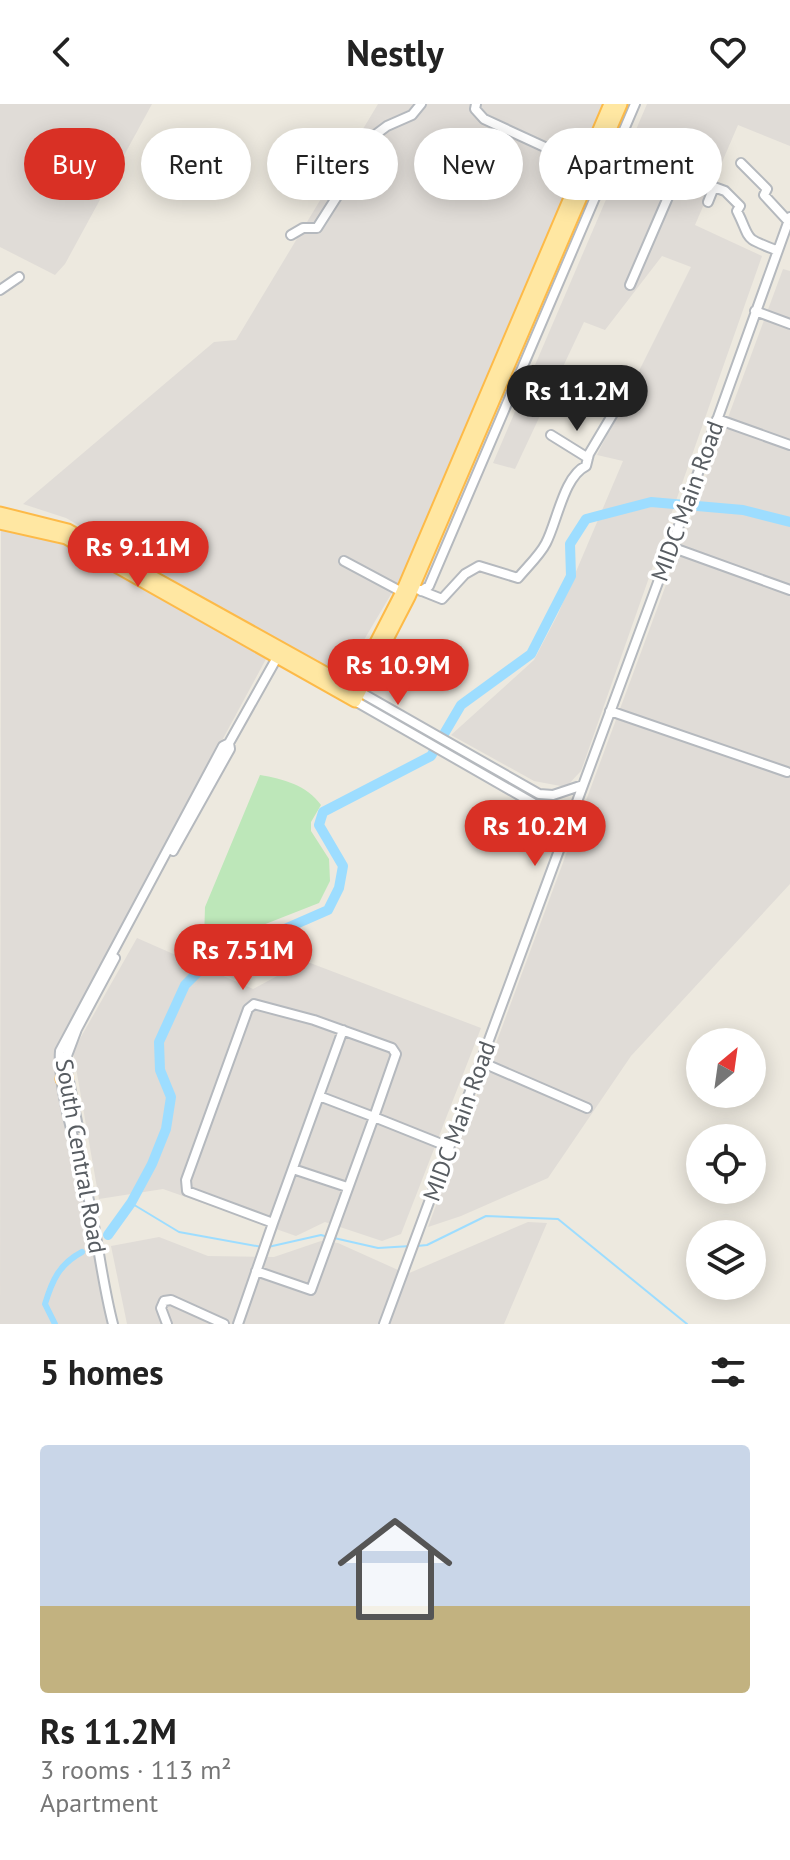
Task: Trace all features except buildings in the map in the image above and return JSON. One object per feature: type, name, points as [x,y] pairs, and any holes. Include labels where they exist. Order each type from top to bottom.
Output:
[{"type":"main road","points":[[601,128],[610,104]]},
{"type":"main road","points":[[610,128],[621,104]]},
{"type":"main road","points":[[0,523],[66,538],[354,695],[412,590],[574,200]]},
{"type":"main road","points":[[0,513],[68,530],[279,654]]},
{"type":"street","points":[[291,235],[303,228],[317,228],[371,138],[387,126],[412,115],[421,104]]},
{"type":"street","points":[[476,104],[475,109],[484,119],[539,144]]},
{"type":"street","points":[[624,128],[635,104]]},
{"type":"street","points":[[741,163],[767,189],[764,195],[789,219]]},
{"type":"street","points":[[708,202],[714,187],[725,191],[740,206],[737,211],[744,233],[750,239],[776,250]]},
{"type":"street","points":[[412,590],[429,586],[594,200]]},
{"type":"street","points":[[630,285],[667,200]]},
{"type":"street","name":"MIDC Main Road","points":[[384,1324],[789,219]]},
{"type":"street","points":[[0,290],[19,277]]},
{"type":"street","points":[[755,311],[790,324]]},
{"type":"street","points":[[344,561],[412,590],[442,599],[465,574],[479,566],[518,578],[546,543],[561,511],[560,501],[579,469],[586,466],[614,412]]},
{"type":"street","points":[[717,419],[790,445]]},
{"type":"street","points":[[551,435],[588,458]]},
{"type":"street","points":[[671,547],[790,590]]},
{"type":"street","name":"South Central Road","points":[[115,1324],[100,1267],[95,1226],[60,1051],[223,746],[229,743],[279,654]]},
{"type":"street","points":[[354,695],[430,732],[546,796],[583,785]]},
{"type":"street","points":[[354,695],[425,741],[533,803],[567,827]]},
{"type":"street","points":[[610,711],[787,772]]},
{"type":"street","points":[[258,1266],[311,1290],[396,1054],[392,1048],[343,1030],[254,1004],[248,1009],[186,1180],[187,1191],[273,1223]]},
{"type":"street","points":[[238,1324],[343,1030]]},
{"type":"street","points":[[481,1062],[587,1108]]},
{"type":"street","points":[[319,1096],[449,1147]]},
{"type":"street","points":[[293,1169],[347,1187]]},
{"type":"street","points":[[167,1324],[161,1308],[164,1301],[171,1300],[224,1324]]},
{"type":"shaded area","points":[[0,104],[152,104],[125,154],[125,128],[24,128],[24,200],[100,200],[65,264],[55,275],[0,247]]},
{"type":"shaded area","points":[[378,104],[605,104],[595,128],[539,128],[539,200],[564,200],[403,574],[342,677],[66,518],[23,504],[214,342],[236,340],[320,200],[398,200],[398,128],[364,128]]},
{"type":"shaded area","points":[[647,104],[790,104],[790,146],[738,125],[722,162],[722,128],[637,128]]},
{"type":"shaded area","points":[[606,200],[706,200],[695,225],[762,256],[581,771],[566,787],[534,781],[451,735],[534,660],[558,614],[623,461],[597,455],[691,267],[662,256],[605,330],[584,322],[515,469],[493,463]]},
{"type":"shaded area","points":[[783,269],[790,271],[790,884],[631,1056],[548,1178],[428,1227]]},
{"type":"shaded area","points":[[1,528],[63,544],[266,659],[58,1044],[111,1324],[0,1324]]},
{"type":"shaded area","points":[[137,938],[253,989],[305,961],[481,1028],[401,1234],[382,1241],[325,1222],[296,1236],[163,1189],[99,1199],[73,1051]]},
{"type":"shaded area","points":[[528,1222],[547,1223],[504,1324],[127,1324],[111,1246],[159,1237],[208,1256],[274,1257],[321,1241],[338,1243],[407,1274]]},
{"type":"green space","points":[[260,775],[302,788],[321,805],[311,822],[311,831],[329,859],[330,881],[319,903],[250,930],[227,943],[204,940],[205,907]]},
{"type":"waterway","points":[[108,1235],[131,1203],[166,1129],[171,1097],[160,1070],[159,1042],[185,985],[207,963],[328,910],[339,888],[343,866],[319,825],[323,812],[431,756],[461,705],[531,654],[571,576],[570,544],[586,519],[651,502],[743,510],[790,522]]},
{"type":"waterway","points":[[131,1203],[179,1232],[262,1247]]},
{"type":"waterway","points":[[417,1246],[427,1245],[486,1216],[558,1219],[687,1324]]},
{"type":"waterway","points":[[268,1247],[321,1235],[328,1237]]},
{"type":"waterway","points":[[334,1238],[378,1248],[411,1246]]},
{"type":"waterway","points":[[55,1324],[45,1304],[50,1288],[62,1268],[82,1252]]}]
